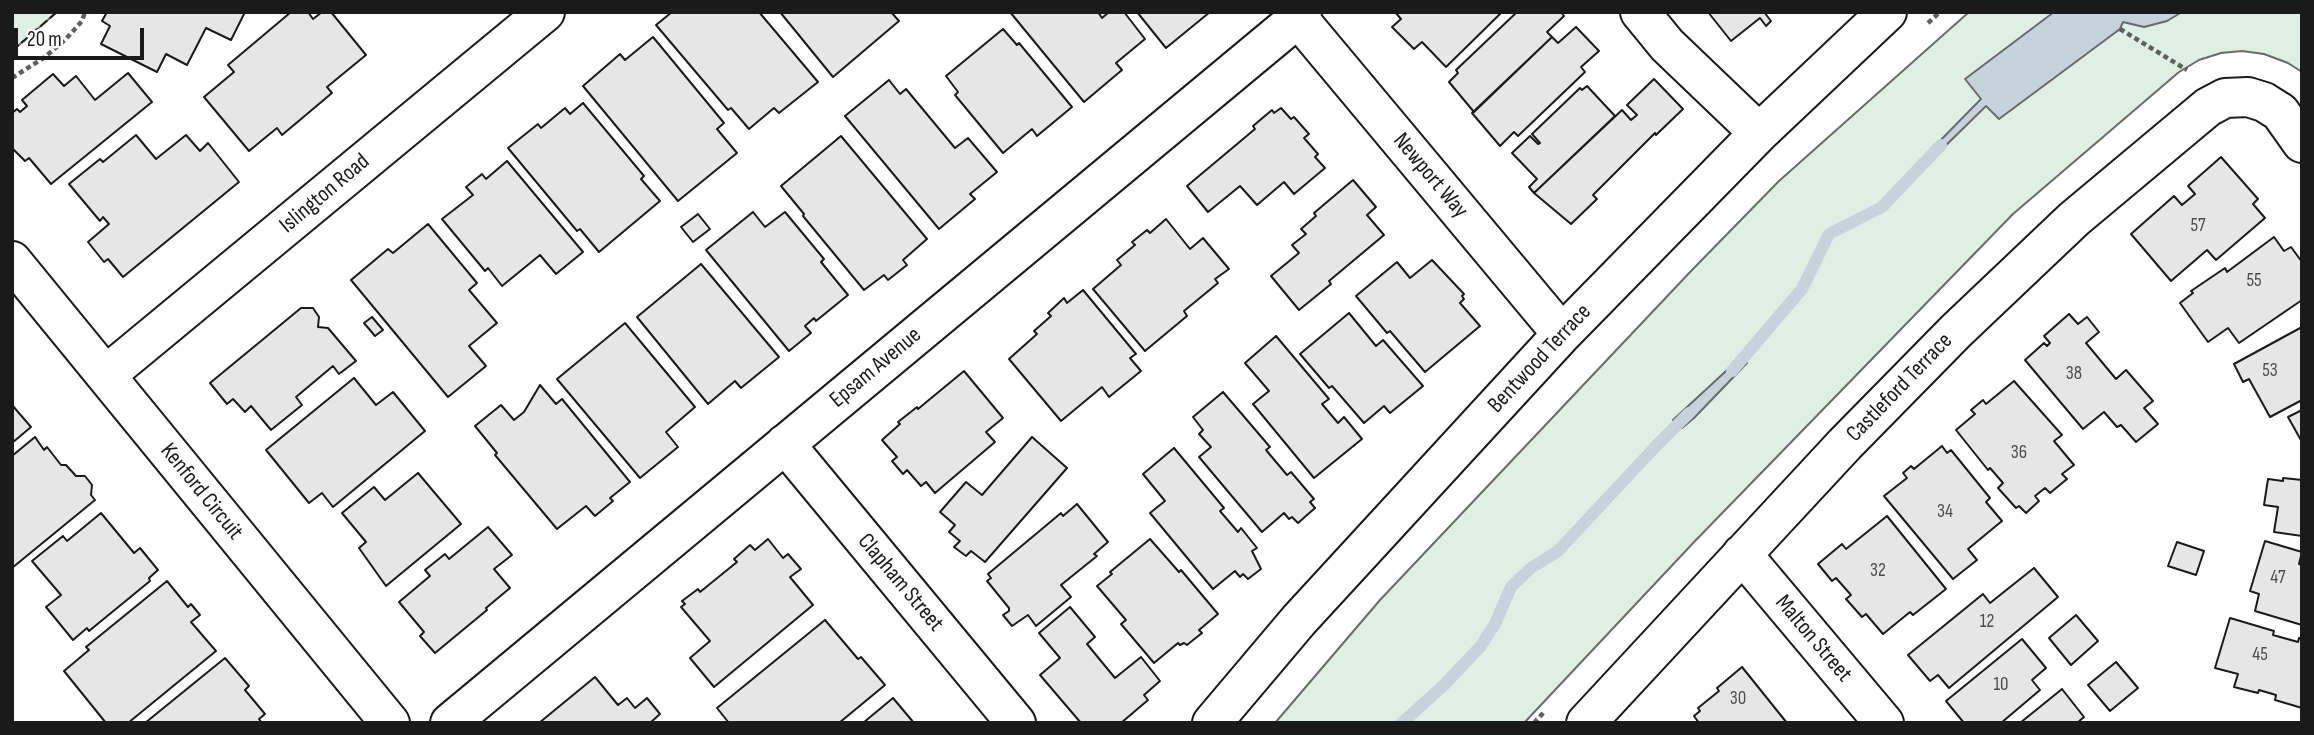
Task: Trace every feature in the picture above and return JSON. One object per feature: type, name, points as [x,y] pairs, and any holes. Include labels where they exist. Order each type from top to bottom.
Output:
[{"type":"street","name":"Islington Road","points":[[106,375],[545,12]]},
{"type":"street","points":[[1640,12],[1667,45],[1759,133]]},
{"type":"street","name":"Bentwood Terrace","points":[[1212,723],[1299,620],[1562,334],[1759,133],[1887,12]]},
{"type":"street","name":"Newport Way","points":[[1300,15],[1562,334]]},
{"type":"street","name":"Epsam Avenue","points":[[450,723],[1300,15]]},
{"type":"street","name":"Castleford Terrace","points":[[1586,723],[1742,554],[1956,331],[2052,239],[2208,107],[2225,98],[2248,97],[2264,102],[2280,112],[2302,142]]},
{"type":"street","name":"Kenford Circuit","points":[[12,261],[390,723]]},
{"type":"street","name":"Clapham Street","points":[[785,444],[1016,723]]},
{"type":"street","name":"Malton Street","points":[[1742,554],[1884,723]]},
{"type":"path","points":[[12,78],[45,57],[66,39],[82,21],[85,12]]},
{"type":"path","points":[[2120,29],[2194,75]]},
{"type":"green space","points":[[12,12],[57,12],[12,51]]},
{"type":"green space","points":[[1969,12],[2302,12],[2302,72],[2288,63],[2264,54],[2242,51],[2221,53],[2199,60],[2179,72],[2013,214],[1695,541],[1524,723],[1275,723],[1380,600],[1692,270],[1779,181]]},
{"type":"shaded area","points":[[2054,12],[2182,12],[2167,21],[2144,27],[2123,22],[2120,29],[1999,119],[1986,106],[1933,158],[1928,153],[1981,99],[1965,79]]},
{"type":"shaded area","points":[[1739,359],[1747,363],[1694,418],[1682,428],[1673,420]]},
{"type":"building","points":[[107,12],[245,12],[231,40],[206,28],[187,65],[166,54],[157,72],[101,44],[110,26],[102,21]]},
{"type":"building","points":[[291,12],[308,12],[313,19],[322,12],[331,12],[366,55],[327,87],[332,93],[282,135],[277,128],[249,151],[204,97],[234,72],[228,65]]},
{"type":"building","points":[[672,12],[759,12],[818,82],[779,113],[774,108],[749,129],[731,108],[728,110],[656,25]]},
{"type":"building","points":[[780,12],[891,12],[899,21],[833,77]]},
{"type":"building","points":[[1010,12],[1098,12],[1102,18],[1109,12],[1124,12],[1145,39],[1116,63],[1122,70],[1084,102]]},
{"type":"building","points":[[1137,12],[1210,12],[1166,48]]},
{"type":"building","points":[[1395,12],[1501,13],[1446,67],[1422,42],[1414,49],[1392,27],[1401,19]]},
{"type":"building","points":[[1517,12],[1561,12],[1564,16],[1547,32],[1552,37],[1474,112],[1449,82],[1458,73],[1456,70]]},
{"type":"building","points":[[1708,12],[1764,12],[1771,21],[1766,26],[1760,18],[1731,41]]},
{"type":"building","points":[[1576,27],[1599,51],[1581,67],[1585,72],[1518,136],[1514,132],[1500,146],[1472,113],[1552,37],[1558,43]]},
{"type":"building","points":[[1003,29],[1017,45],[1019,43],[1072,107],[1037,136],[1032,129],[1003,153],[955,95],[958,92],[946,76]]},
{"type":"building","points":[[653,37],[724,123],[717,129],[737,153],[678,201],[583,86],[620,54],[625,60]]},
{"type":"building","points":[[128,73],[152,102],[51,184],[29,158],[25,161],[12,148],[12,113],[17,109],[20,112],[27,106],[22,100],[53,74],[64,86],[76,76],[95,100]]},
{"type":"building","points":[[1654,79],[1683,109],[1593,195],[1597,199],[1571,224],[1534,193],[1622,110],[1631,120],[1637,115],[1627,105]]},
{"type":"building","points":[[889,80],[900,94],[906,89],[955,148],[968,138],[997,172],[970,194],[975,199],[939,229],[845,116]]},
{"type":"building","points":[[1587,86],[1615,116],[1534,193],[1529,187],[1537,179],[1512,153],[1530,136],[1540,143],[1532,134],[1580,88],[1582,90]]},
{"type":"building","points":[[583,103],[644,176],[641,179],[660,201],[599,252],[580,229],[577,231],[508,148],[538,124],[541,128],[565,108],[570,114]]},
{"type":"building","points":[[1281,108],[1291,119],[1294,117],[1309,134],[1304,138],[1318,154],[1315,157],[1325,168],[1294,194],[1284,182],[1257,205],[1240,186],[1208,212],[1187,186],[1255,129],[1253,126],[1272,110],[1274,113]]},
{"type":"building","points":[[136,135],[156,159],[186,135],[200,151],[208,143],[239,182],[123,277],[108,259],[104,262],[88,242],[109,224],[103,217],[100,221],[69,184],[100,159],[103,162]]},
{"type":"building","points":[[841,136],[927,239],[903,260],[907,265],[888,280],[884,275],[864,290],[781,186]]},
{"type":"building","points":[[2221,157],[2258,199],[2253,204],[2265,218],[2216,260],[2207,250],[2171,281],[2131,234],[2174,196],[2182,205],[2195,194],[2188,186]]},
{"type":"building","points":[[507,161],[583,252],[556,274],[540,255],[502,286],[488,268],[485,271],[442,219],[473,195],[466,187],[482,174],[486,179]]},
{"type":"building","points":[[1353,180],[1376,207],[1367,215],[1384,235],[1299,310],[1271,276],[1299,253],[1292,245],[1306,234],[1301,229],[1316,216],[1314,213]]},
{"type":"building","points":[[753,212],[765,227],[785,212],[824,259],[821,262],[848,295],[816,321],[814,318],[805,326],[811,333],[789,351],[706,250]]},
{"type":"building","points":[[698,214],[710,229],[693,242],[681,227]]},
{"type":"building","points":[[1166,219],[1190,249],[1203,238],[1229,269],[1215,279],[1218,283],[1184,311],[1187,316],[1145,351],[1093,289],[1121,265],[1117,260],[1135,245],[1132,242],[1147,230],[1150,233]]},
{"type":"building","points":[[428,224],[477,283],[469,290],[497,323],[469,346],[486,366],[448,397],[351,280],[388,249],[393,253]]},
{"type":"building","points":[[2274,237],[2284,251],[2291,247],[2302,262],[2302,300],[2239,343],[2228,328],[2208,342],[2180,303],[2193,293],[2191,291],[2225,268],[2227,272]]},
{"type":"building","points":[[1432,260],[1464,294],[1460,303],[1480,326],[1425,372],[1356,296],[1397,262],[1410,278]]},
{"type":"building","points":[[701,264],[779,357],[741,388],[735,381],[708,404],[637,317]]},
{"type":"building","points":[[1083,290],[1136,354],[1130,358],[1141,371],[1109,397],[1102,387],[1061,421],[1009,359],[1037,334],[1034,331],[1051,316],[1048,313],[1064,298],[1067,303]]},
{"type":"building","points":[[301,308],[313,308],[319,317],[318,327],[328,328],[356,361],[339,374],[333,366],[296,397],[302,405],[271,430],[251,406],[245,412],[233,399],[227,404],[210,383]]},
{"type":"building","points":[[1349,313],[1376,346],[1383,340],[1423,386],[1390,413],[1384,406],[1364,423],[1300,354]]},
{"type":"building","points":[[2069,314],[2078,324],[2087,317],[2099,332],[2086,343],[2116,379],[2126,370],[2153,401],[2144,408],[2158,424],[2136,442],[2121,425],[2117,427],[2104,412],[2083,429],[2025,360],[2044,343],[2047,346],[2050,343],[2044,336]]},
{"type":"building","points":[[372,317],[383,330],[375,336],[364,323]]},
{"type":"building","points":[[625,323],[695,407],[666,432],[678,447],[640,478],[557,379]]},
{"type":"building","points":[[2302,327],[2302,400],[2270,417],[2249,379],[2243,382],[2234,364]]},
{"type":"building","points":[[1276,336],[1329,399],[1322,404],[1338,423],[1344,417],[1362,439],[1314,478],[1253,404],[1269,391],[1245,363]]},
{"type":"building","points":[[964,371],[1003,418],[986,432],[995,442],[935,493],[926,482],[921,486],[907,470],[903,474],[892,461],[897,457],[882,440],[900,424],[898,422]]},
{"type":"building","points":[[354,378],[376,405],[393,392],[425,431],[333,507],[322,493],[309,503],[266,450]]},
{"type":"building","points":[[2014,381],[2062,435],[2054,441],[2074,465],[2062,474],[2067,479],[2050,493],[2045,488],[2035,496],[2039,501],[2026,513],[2019,506],[2016,508],[1998,488],[2003,483],[1990,468],[1988,470],[1956,430],[1975,414],[1971,410],[1983,400],[1986,404]]},
{"type":"building","points":[[540,385],[556,404],[562,399],[630,482],[610,498],[613,501],[595,516],[586,506],[557,529],[495,455],[497,453],[475,426],[501,405],[514,420],[524,412]]},
{"type":"building","points":[[1223,392],[1270,447],[1266,450],[1287,475],[1291,472],[1314,499],[1310,502],[1315,508],[1298,523],[1284,513],[1262,532],[1199,457],[1211,447],[1199,434],[1203,430],[1193,417]]},
{"type":"building","points":[[12,405],[31,427],[12,443]]},
{"type":"building","points":[[2302,410],[2302,442],[2288,417]]},
{"type":"building","points":[[35,437],[44,450],[47,447],[61,465],[66,465],[76,476],[85,476],[92,485],[91,495],[95,500],[12,568],[12,456]]},
{"type":"building","points":[[1032,437],[1067,468],[985,562],[971,551],[966,556],[954,547],[960,541],[949,532],[955,525],[940,512],[966,482],[982,495]]},
{"type":"building","points":[[1942,446],[1947,453],[1951,450],[1990,498],[1986,502],[2002,521],[1968,549],[1977,560],[1953,579],[1884,496],[1907,478],[1903,473],[1911,466],[1914,469]]},
{"type":"building","points":[[1174,448],[1224,508],[1220,511],[1238,532],[1241,528],[1257,548],[1252,551],[1261,569],[1248,579],[1243,574],[1240,577],[1235,571],[1213,589],[1150,513],[1165,501],[1143,474]]},
{"type":"building","points":[[418,473],[461,524],[386,586],[359,548],[366,542],[342,513],[374,487],[385,500]]},
{"type":"building","points":[[2283,478],[2302,480],[2302,536],[2274,532],[2278,507],[2264,505],[2268,479],[2283,481]]},
{"type":"building","points":[[1077,504],[1108,542],[1094,554],[1097,556],[1061,585],[1071,597],[1036,626],[1028,615],[1012,626],[1003,615],[1009,608],[987,581],[991,578],[988,574],[1061,513],[1063,516]]},
{"type":"building","points":[[101,513],[134,553],[140,548],[158,570],[149,578],[150,581],[89,631],[87,628],[73,640],[46,607],[61,595],[32,561],[63,536],[67,541]]},
{"type":"building","points":[[1887,516],[1946,589],[1913,615],[1910,612],[1883,634],[1866,614],[1862,617],[1846,599],[1851,595],[1836,578],[1832,581],[1818,564],[1842,544],[1846,549]]},
{"type":"building","points":[[488,527],[512,555],[494,569],[510,588],[435,653],[420,636],[424,632],[399,602],[430,576],[425,570],[445,554],[449,559]]},
{"type":"building","points":[[768,539],[783,558],[788,554],[801,569],[790,577],[813,605],[714,687],[690,658],[710,641],[681,607],[685,604],[682,601],[698,589],[700,592],[737,562],[734,559],[750,545],[755,550]]},
{"type":"building","points":[[1150,539],[1179,572],[1181,570],[1218,614],[1199,630],[1202,633],[1187,645],[1178,643],[1154,663],[1121,624],[1126,620],[1097,586]]},
{"type":"building","points":[[2265,541],[2302,552],[2299,564],[2302,565],[2302,625],[2255,611],[2259,594],[2250,591]]},
{"type":"building","points":[[2177,542],[2204,551],[2196,575],[2168,566]]},
{"type":"building","points":[[2034,568],[2058,597],[1949,688],[1938,675],[1930,681],[1908,655],[1983,594],[1990,603]]},
{"type":"building","points":[[167,581],[188,607],[191,604],[200,615],[191,622],[216,651],[128,723],[106,723],[64,671],[89,650],[86,647]]},
{"type":"building","points":[[1070,607],[1095,637],[1087,644],[1115,678],[1141,657],[1160,681],[1144,695],[1148,700],[1121,723],[1081,723],[1040,675],[1060,658],[1039,633]]},
{"type":"building","points":[[2076,615],[2098,641],[2071,665],[2049,638]]},
{"type":"building","points":[[2230,618],[2274,631],[2273,635],[2298,642],[2299,638],[2302,639],[2302,708],[2275,700],[2276,695],[2234,687],[2238,674],[2215,668]]},
{"type":"building","points":[[825,620],[858,659],[861,657],[885,685],[839,723],[729,723],[717,708]]},
{"type":"building","points":[[2022,639],[2046,668],[2032,680],[2040,690],[2001,723],[1964,723],[1946,701]]},
{"type":"building","points":[[225,658],[249,686],[245,690],[265,714],[259,719],[262,723],[145,723]]},
{"type":"building","points":[[2116,662],[2138,688],[2110,711],[2088,685]]},
{"type":"building","points":[[1742,667],[1787,723],[1699,723],[1694,716],[1700,711],[1698,708]]},
{"type":"building","points":[[595,677],[618,705],[627,698],[635,708],[647,698],[660,714],[650,723],[539,723]]},
{"type":"building","points":[[2062,689],[2084,717],[2077,723],[2020,723]]},
{"type":"building","points":[[893,698],[914,723],[863,723]]},
{"type":"waterway","points":[[1732,371],[1802,289],[1829,234],[1882,207],[1941,145]]},
{"type":"waterway","points":[[1402,723],[1480,647],[1495,624],[1511,587],[1531,568],[1558,551],[1689,413]]},
{"type":"fence","points":[[12,51],[57,12]]}]
